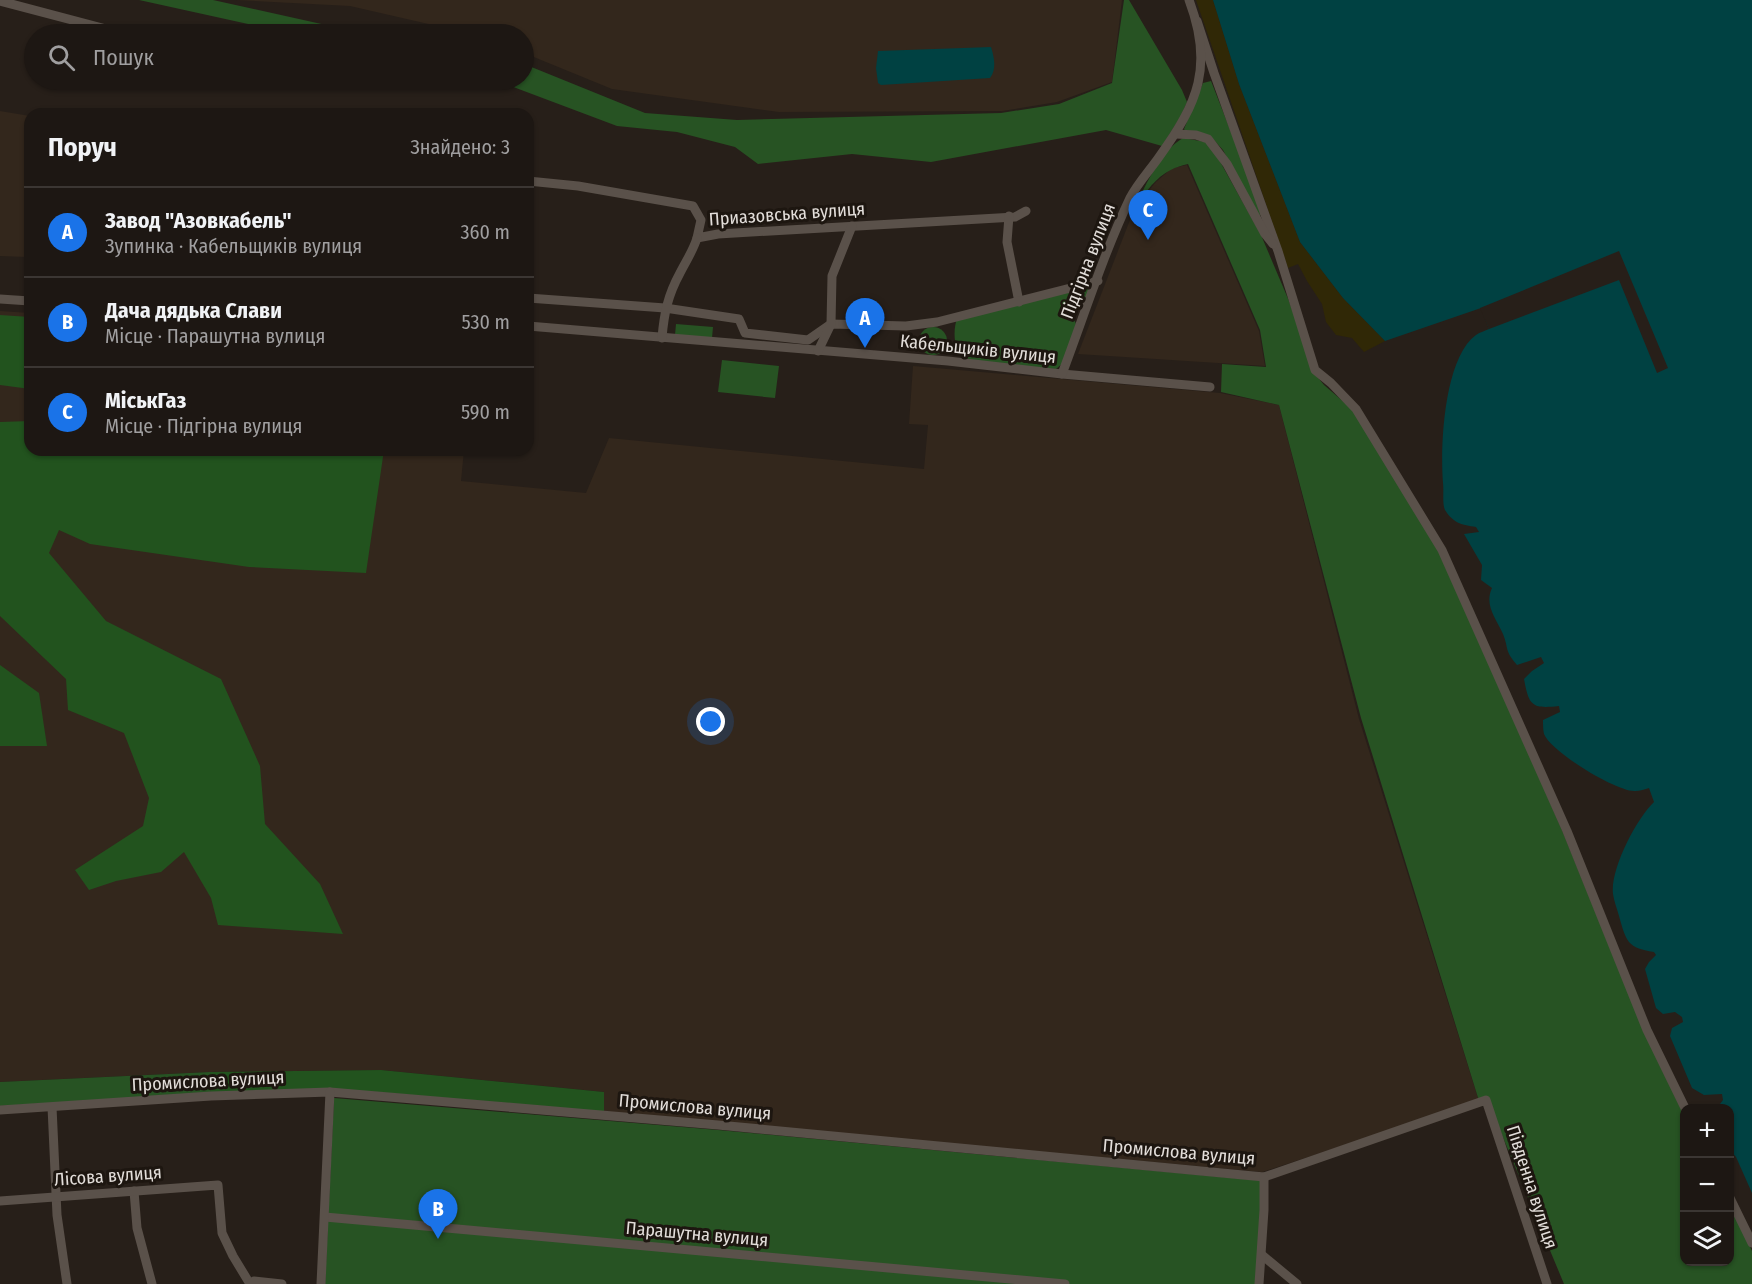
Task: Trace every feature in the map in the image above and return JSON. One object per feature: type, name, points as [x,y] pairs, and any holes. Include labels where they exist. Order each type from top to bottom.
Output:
[{"type":"street","name":"Підгірна вулиця","points":[[1062,374],[1131,196],[1176,134],[1188,113],[1202,74],[1197,21],[1189,0]]},
{"type":"street","points":[[0,1],[87,24]]},
{"type":"street","points":[[1197,21],[1278,251],[1315,370],[1356,409],[1442,550],[1567,831],[1647,1030],[1683,1104]]},
{"type":"street","points":[[1176,134],[1196,135],[1208,139],[1218,150],[1265,234],[1278,251]]},
{"type":"street","name":"Приазовська вулиця","points":[[534,182],[578,186],[693,206],[700,220],[697,238],[718,234],[1015,217],[1026,211]]},
{"type":"street","points":[[1009,216],[1007,242],[1019,302]]},
{"type":"street","points":[[818,351],[831,324],[832,276],[852,226]]},
{"type":"street","points":[[662,338],[665,308],[697,238]]},
{"type":"street","name":"Кабельщиків вулиця","points":[[831,324],[906,326],[937,322],[1098,281]]},
{"type":"street","points":[[534,298],[665,308],[739,319],[745,333],[808,340],[831,324]]},
{"type":"street","points":[[0,299],[24,299]]},
{"type":"street","name":"Кабельщиків вулиця","points":[[534,327],[948,361],[1210,387]]},
{"type":"street","points":[[321,1284],[330,1092]]},
{"type":"street","name":"Промислова вулиця","points":[[0,1110],[211,1096],[330,1092],[718,1125],[1264,1177],[1259,1284]]},
{"type":"street","name":"Південна вулиця","points":[[1264,1177],[1486,1100],[1547,1284]]},
{"type":"street","points":[[52,1107],[60,1245],[67,1284]]},
{"type":"street","name":"Лісова вулиця","points":[[0,1201],[218,1185],[222,1233],[250,1284]]},
{"type":"street","points":[[134,1191],[137,1228],[152,1284]]},
{"type":"street","points":[[1734,1206],[1752,1243]]},
{"type":"street","name":"Парашутна вулиця","points":[[325,1217],[1065,1284]]},
{"type":"street","points":[[1262,1255],[1297,1284]]},
{"type":"street","points":[[250,1284],[254,1281],[282,1284]]},
{"type":"shaded area","points":[[236,0],[1122,0],[1112,82],[1057,102],[1002,111],[779,112],[612,89],[534,57],[534,24],[428,24],[350,6]]},
{"type":"shaded area","points":[[0,111],[24,115],[24,257],[0,256]]},
{"type":"shaded area","points":[[1187,165],[1259,331],[1265,366],[1078,354],[1135,207],[1156,182],[1172,168]]},
{"type":"shaded area","points":[[0,311],[24,313],[24,456],[463,456],[461,481],[586,493],[609,438],[924,469],[928,425],[909,424],[913,366],[1220,393],[1279,405],[1359,719],[1479,1101],[1262,1172],[604,1112],[604,1092],[381,1070],[210,1072],[0,1082]]},
{"type":"green space","points":[[139,0],[213,0],[321,24],[248,24]]},
{"type":"green space","points":[[1124,0],[1129,0],[1187,102],[1162,146],[1106,130],[931,162],[852,154],[758,164],[735,147],[677,132],[617,126],[522,90],[534,90],[534,68],[645,113],[737,120],[1001,113],[1059,104],[1112,83]]},
{"type":"green space","points":[[1211,81],[1261,215],[1258,216],[1223,150],[1214,140],[1186,132],[1184,129],[1203,83]]},
{"type":"green space","points":[[1183,138],[1206,142],[1213,149],[1261,235],[1289,301],[1315,374],[1353,410],[1440,551],[1562,830],[1644,1032],[1680,1107],[1680,1266],[1734,1266],[1734,1213],[1752,1251],[1752,1284],[1564,1284],[1487,1099],[1479,1101],[1361,718],[1279,405],[1221,392],[1222,364],[1266,367],[1260,330],[1188,164],[1163,174],[1135,206],[1161,159]]},
{"type":"green space","points":[[1090,287],[1074,319],[1076,324],[1063,363],[1056,369],[982,362],[964,357],[958,350],[955,334],[957,319]]},
{"type":"green space","points":[[0,315],[24,317],[24,388],[0,385]]},
{"type":"green space","points":[[676,324],[713,327],[712,338],[675,335]]},
{"type":"green space","points":[[933,327],[943,331],[947,341],[943,351],[933,355],[923,351],[919,341],[923,331]]},
{"type":"green space","points":[[722,360],[779,366],[775,398],[718,392]]},
{"type":"green space","points":[[24,421],[24,456],[383,456],[366,573],[249,567],[90,544],[59,530],[49,553],[106,621],[221,679],[260,766],[265,824],[320,884],[343,934],[218,925],[211,898],[184,852],[161,872],[116,881],[89,890],[75,870],[143,826],[149,798],[124,733],[68,710],[66,679],[0,616],[0,422]]},
{"type":"green space","points":[[0,665],[39,693],[47,746],[0,746]]},
{"type":"green space","points":[[381,1070],[604,1092],[604,1112],[365,1091],[211,1093],[210,1072]]},
{"type":"green space","points":[[210,1072],[211,1093],[0,1106],[0,1082]]},
{"type":"green space","points":[[334,1098],[718,1130],[1265,1181],[1259,1284],[325,1284]]},
{"type":"sand","points":[[1196,0],[1213,0],[1239,84],[1300,242],[1343,298],[1385,341],[1364,352],[1352,338],[1336,335],[1326,322],[1322,304],[1298,264],[1288,268]]},
{"type":"water","points":[[1213,0],[1752,0],[1752,1193],[1734,1155],[1734,1104],[1720,1104],[1723,1100],[1722,1094],[1704,1095],[1692,1088],[1670,1036],[1672,1028],[1683,1022],[1682,1017],[1675,1012],[1663,1014],[1656,1008],[1645,969],[1656,955],[1654,952],[1638,948],[1629,942],[1614,899],[1613,884],[1620,858],[1640,820],[1654,802],[1649,788],[1635,791],[1614,785],[1585,770],[1549,742],[1544,734],[1543,720],[1560,712],[1559,706],[1543,707],[1533,704],[1524,679],[1544,663],[1541,657],[1517,665],[1510,656],[1490,606],[1492,588],[1481,580],[1482,565],[1464,534],[1479,532],[1476,527],[1455,521],[1444,507],[1442,448],[1446,404],[1457,363],[1465,346],[1476,335],[1489,329],[1481,308],[1385,341],[1343,298],[1300,242],[1239,84]]},
{"type":"water","points":[[991,47],[994,67],[990,78],[881,85],[878,83],[876,68],[878,51]]},
{"type":"pier","points":[[1619,251],[1668,368],[1657,373],[1619,280],[1489,329],[1480,308]]},
{"type":"place","name":"МіськГаз","points":[[1148,240]]},
{"type":"place","name":"Завод \"Азовкабель\"","points":[[865,348]]},
{"type":"place","name":"Дача дядька Слави","points":[[438,1239]]}]
